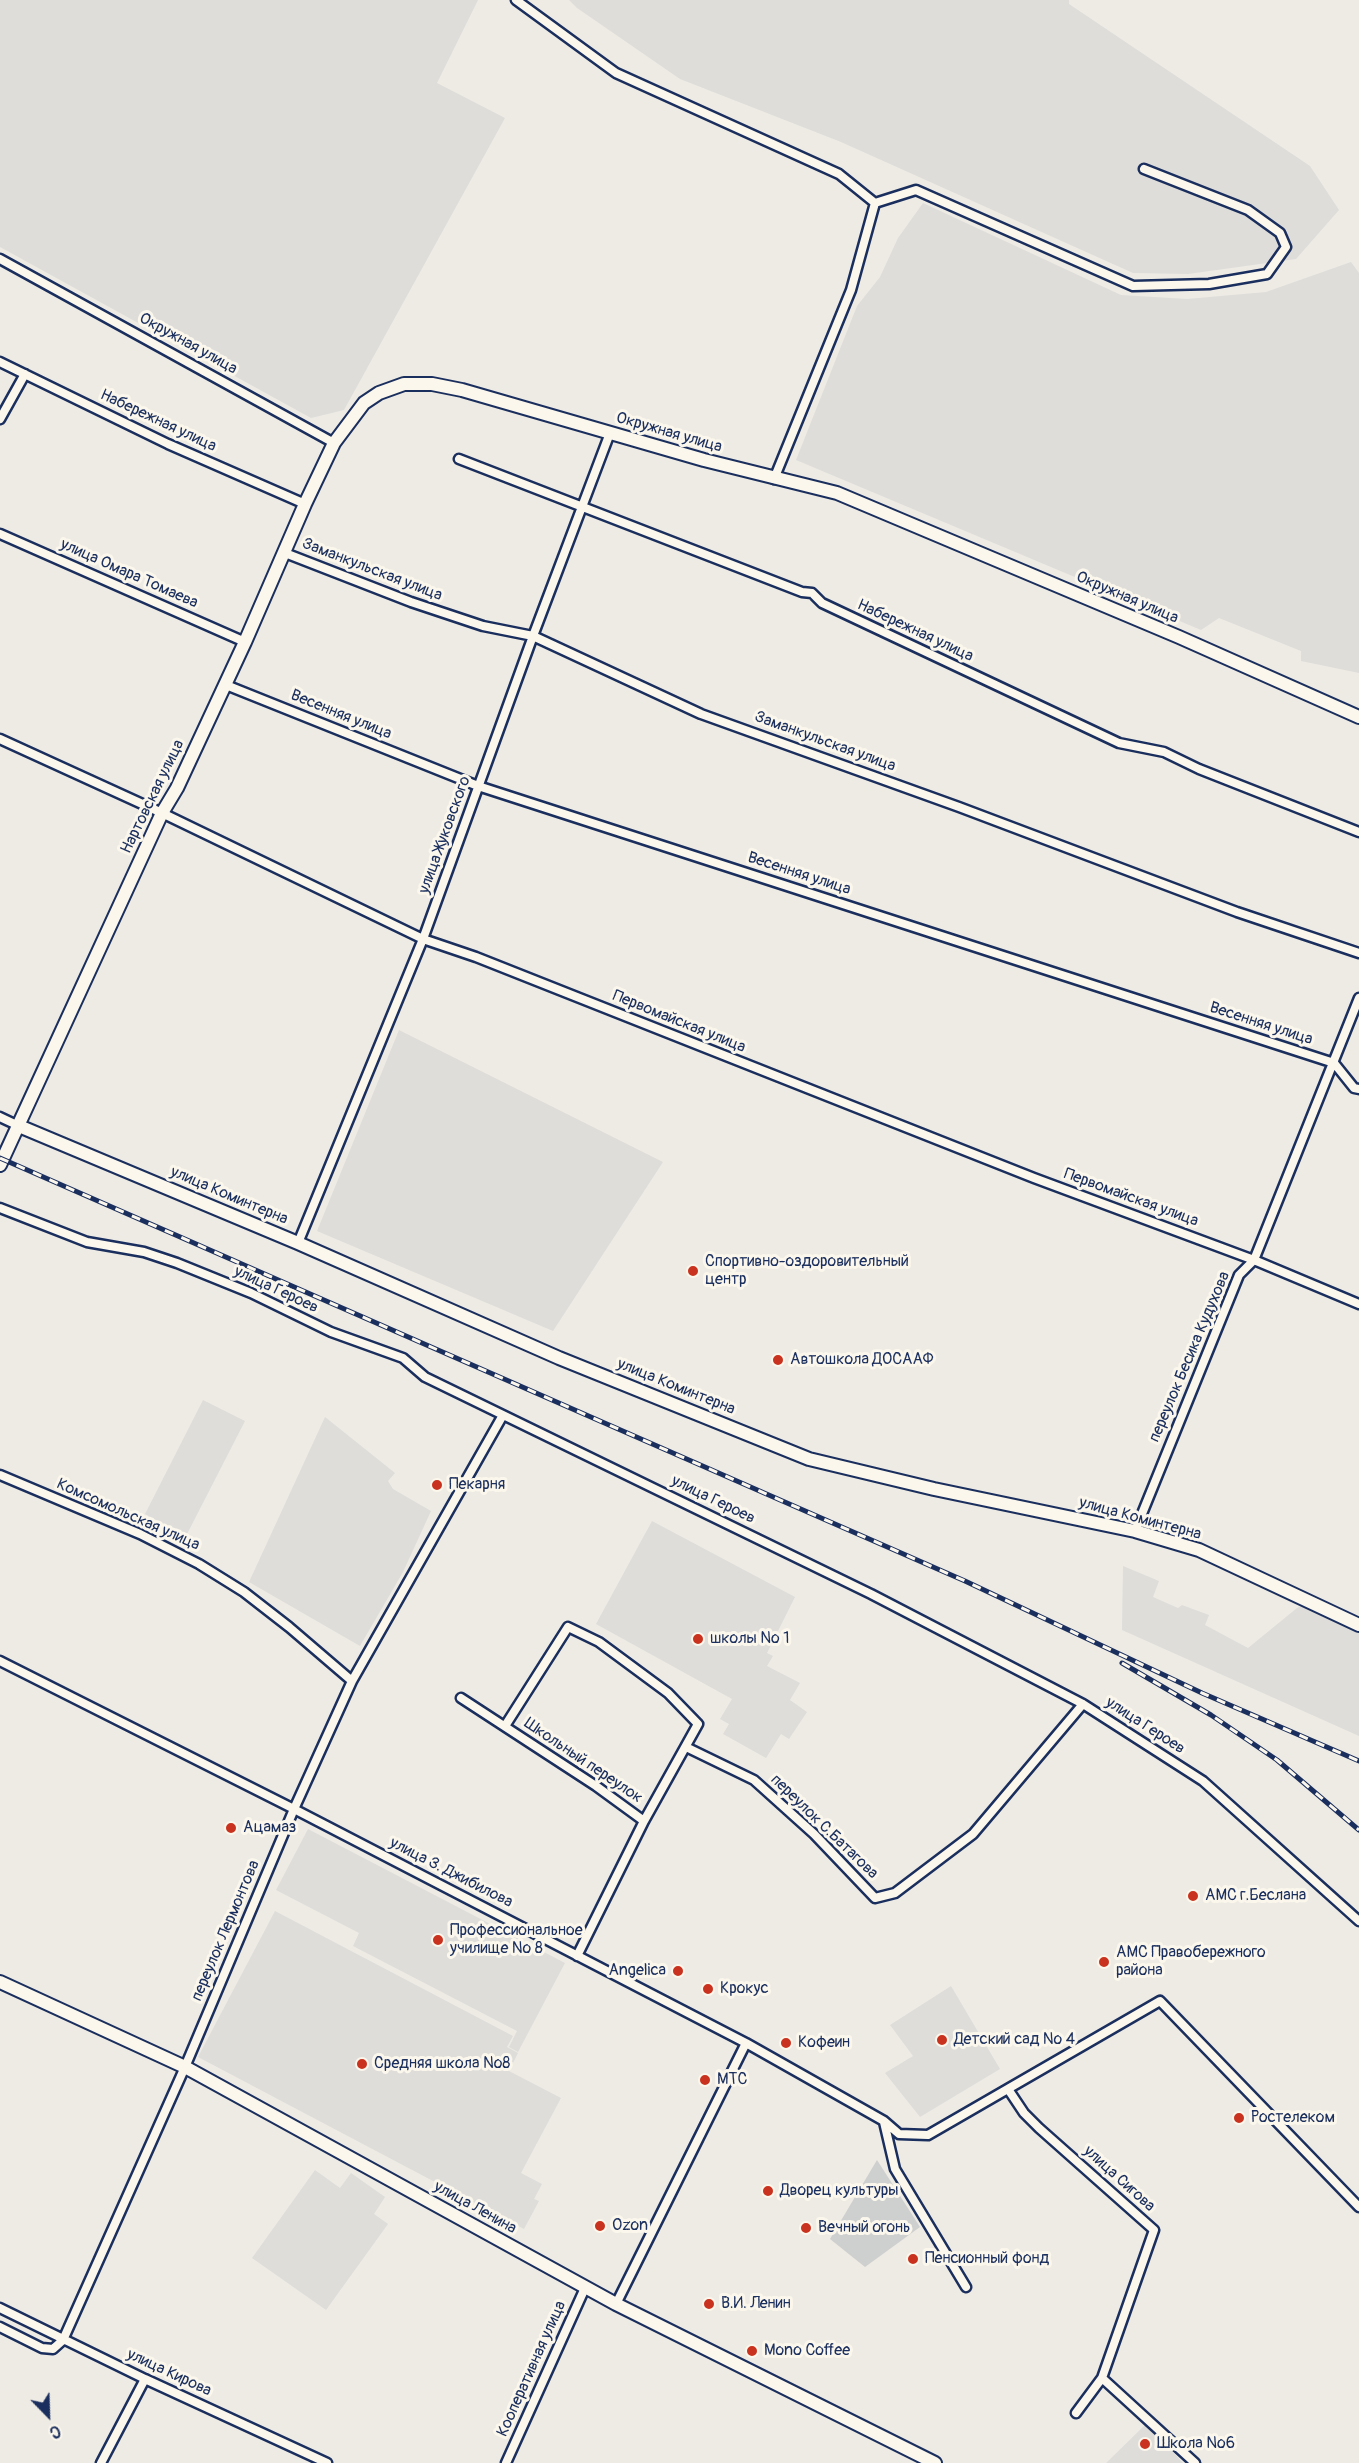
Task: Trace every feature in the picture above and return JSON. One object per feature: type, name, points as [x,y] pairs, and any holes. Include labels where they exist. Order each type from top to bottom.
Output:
[{"type":"street","points":[[516,0],[615,73],[839,174],[875,203]]},
{"type":"street","points":[[875,203],[916,190],[1133,286],[1209,284],[1267,274],[1286,247],[1280,233],[1248,210],[1144,168]]},
{"type":"street","points":[[774,479],[851,291],[875,203]]},
{"type":"street","name":"Окружная улица","points":[[0,259],[334,443],[364,403],[380,393],[404,384],[432,384],[462,390],[774,479],[837,493],[1179,637],[1359,717]]},
{"type":"street","name":"Набережная улица","points":[[0,362],[168,444],[305,504]]},
{"type":"street","points":[[0,419],[25,374]]},
{"type":"street","name":"улица Жуковского","points":[[298,1243],[423,939],[533,636],[610,433]]},
{"type":"street","name":"Нартовская улица","points":[[0,1165],[162,813],[177,788],[226,685],[334,443]]},
{"type":"street","name":"Набережная улица","points":[[459,459],[802,592],[812,593],[822,603],[1119,743],[1164,752],[1199,769],[1359,832]]},
{"type":"street","name":"улица Омара Томаева","points":[[0,534],[245,642]]},
{"type":"street","name":"Заманкульская улица","points":[[285,553],[411,602],[483,626],[533,636],[701,714],[970,811],[1237,912],[1359,953]]},
{"type":"street","name":"Весенняя улица","points":[[226,685],[478,786],[1334,1063]]},
{"type":"street","name":"Первомайская улица","points":[[0,739],[162,813],[423,939],[476,957],[1023,1173],[1254,1260],[1359,1304]]},
{"type":"street","name":"переулок Бесика Кудухова","points":[[1135,1531],[1239,1275],[1254,1260],[1359,998]]},
{"type":"street","points":[[1334,1063],[1354,1088],[1359,1089]]},
{"type":"street","name":"улица Коминтерна","points":[[0,1117],[298,1243],[560,1358],[809,1459],[934,1489],[1135,1531],[1199,1550],[1359,1625]]},
{"type":"street","name":"улица Героев","points":[[0,1208],[87,1242],[144,1252],[230,1285],[331,1332],[403,1358],[425,1377],[871,1594],[1083,1704],[1203,1781],[1359,1921]]},
{"type":"street","name":"переулок Лермонтова","points":[[63,2340],[185,2067],[294,1809],[352,1681],[503,1415]]},
{"type":"street","name":"Комсомольская улица","points":[[0,1475],[140,1534],[199,1564],[244,1592],[352,1681]]},
{"type":"street","name":"Школьный переулок","points":[[505,1726],[568,1627],[599,1642],[669,1693],[698,1724],[644,1821],[577,1956]]},
{"type":"street","name":"улица З. Джибилова","points":[[0,1661],[294,1809],[746,2043],[884,2121],[899,2134],[928,2135],[1160,2001],[1359,2207]]},
{"type":"street","name":"Школьный переулок","points":[[461,1698],[596,1786],[644,1821]]},
{"type":"street","name":"переулок С.Батагова","points":[[686,1746],[754,1780],[814,1834],[875,1898],[896,1893],[974,1834],[1083,1704]]},
{"type":"street","name":"улица Ленина","points":[[0,1982],[185,2067],[585,2288],[935,2463]]},
{"type":"street","points":[[616,2304],[746,2043]]},
{"type":"street","name":"улица Сигова","points":[[1008,2089],[1024,2113],[1039,2128],[1154,2230],[1102,2378],[1076,2413]]},
{"type":"street","points":[[884,2121],[895,2169],[966,2287]]},
{"type":"street","name":"Кооперативная улица","points":[[506,2463],[585,2288]]},
{"type":"street","name":"улица Кирова","points":[[0,2308],[145,2379],[327,2463]]},
{"type":"street","points":[[0,2327],[42,2348],[53,2349],[63,2340]]},
{"type":"street","points":[[1102,2378],[1195,2463]]},
{"type":"street","points":[[101,2463],[145,2379]]},
{"type":"shaded area","points":[[0,0],[478,0],[437,83],[505,118],[344,410],[311,418],[0,247]]},
{"type":"shaded area","points":[[569,0],[1069,0],[1069,4],[1310,166],[1339,210],[1296,259],[1188,274],[1133,273],[841,142],[680,79],[577,8]]},
{"type":"shaded area","points":[[923,203],[1121,295],[1187,299],[1266,292],[1351,262],[1359,273],[1359,673],[1301,661],[1301,651],[1219,618],[1201,630],[796,460],[857,306],[880,277],[898,238]]},
{"type":"shaded area","points":[[399,1030],[663,1162],[553,1331],[317,1231]]},
{"type":"shaded area","points":[[203,1400],[245,1421],[186,1536],[145,1514]]},
{"type":"shaded area","points":[[325,1417],[395,1473],[388,1481],[393,1489],[431,1511],[403,1572],[360,1646],[249,1582]]},
{"type":"shaded area","name":"школы № 1","points":[[652,1521],[795,1597],[767,1653],[773,1656],[767,1666],[800,1683],[790,1700],[807,1712],[789,1739],[781,1734],[766,1758],[723,1734],[729,1724],[720,1719],[732,1699],[596,1624]]},
{"type":"shaded area","points":[[1123,1566],[1159,1581],[1153,1597],[1178,1608],[1182,1605],[1209,1615],[1205,1625],[1248,1648],[1305,1604],[1359,1633],[1359,1736],[1122,1630]]},
{"type":"shaded area","name":"Профессиональное училище № 8","points":[[308,1829],[565,1963],[518,2052],[509,2047],[517,2031],[353,1946],[359,1933],[276,1890]]},
{"type":"shaded area","name":"Средняя школа №8","points":[[275,1911],[513,2036],[507,2047],[518,2053],[509,2071],[561,2098],[521,2173],[542,2184],[534,2199],[539,2201],[524,2229],[198,2057]]},
{"type":"shaded area","name":"Детский сад № 4","points":[[951,1986],[1000,2069],[920,2117],[885,2073],[913,2056],[890,2025]]},
{"type":"shaded area","points":[[877,2160],[920,2227],[865,2267],[830,2239]]},
{"type":"shaded area","points":[[315,2170],[340,2188],[351,2173],[385,2197],[374,2214],[388,2224],[326,2310],[252,2258]]},
{"type":"shaded area","name":"Школа №6","points":[[1146,2424],[1183,2463],[1106,2463]]},
{"type":"railway","points":[[0,1158],[965,1581],[1202,1693],[1359,1761]]},
{"type":"railway","points":[[1122,1663],[1211,1715],[1277,1760],[1359,1830]]},
{"type":"place","name":"Спортивно-оздоровительный центр","points":[[693,1271]]},
{"type":"place","name":"Автошкола ДОСААФ","points":[[778,1360]]},
{"type":"place","name":"Пекарня","points":[[437,1485]]},
{"type":"place","name":"школы № 1","points":[[698,1639]]},
{"type":"place","name":"Ацамаз","points":[[231,1828]]},
{"type":"place","name":"АМС г.Беслана","points":[[1193,1896]]},
{"type":"place","name":"Профессиональное училище № 8","points":[[438,1940]]},
{"type":"place","name":"АМС Правобережного района","points":[[1104,1962]]},
{"type":"place","name":"Angelica","points":[[678,1971]]},
{"type":"place","name":"Крокус","points":[[708,1989]]},
{"type":"place","name":"Детский сад № 4","points":[[942,2040]]},
{"type":"place","name":"Кофеин","points":[[786,2043]]},
{"type":"place","name":"Средняя школа №8","points":[[362,2064]]},
{"type":"place","name":"МТС","points":[[705,2080]]},
{"type":"place","name":"Ростелеком","points":[[1239,2118]]},
{"type":"place","name":"Дворец культуры","points":[[768,2191]]},
{"type":"place","name":"Ozon","points":[[600,2226]]},
{"type":"place","name":"Вечный огонь","points":[[806,2228]]},
{"type":"place","name":"Пенсионный фонд","points":[[913,2259]]},
{"type":"place","name":"В.И. Ленин","points":[[709,2304]]},
{"type":"place","name":"Mono Coffee","points":[[752,2351]]},
{"type":"place","name":"Школа №6","points":[[1145,2444]]}]
